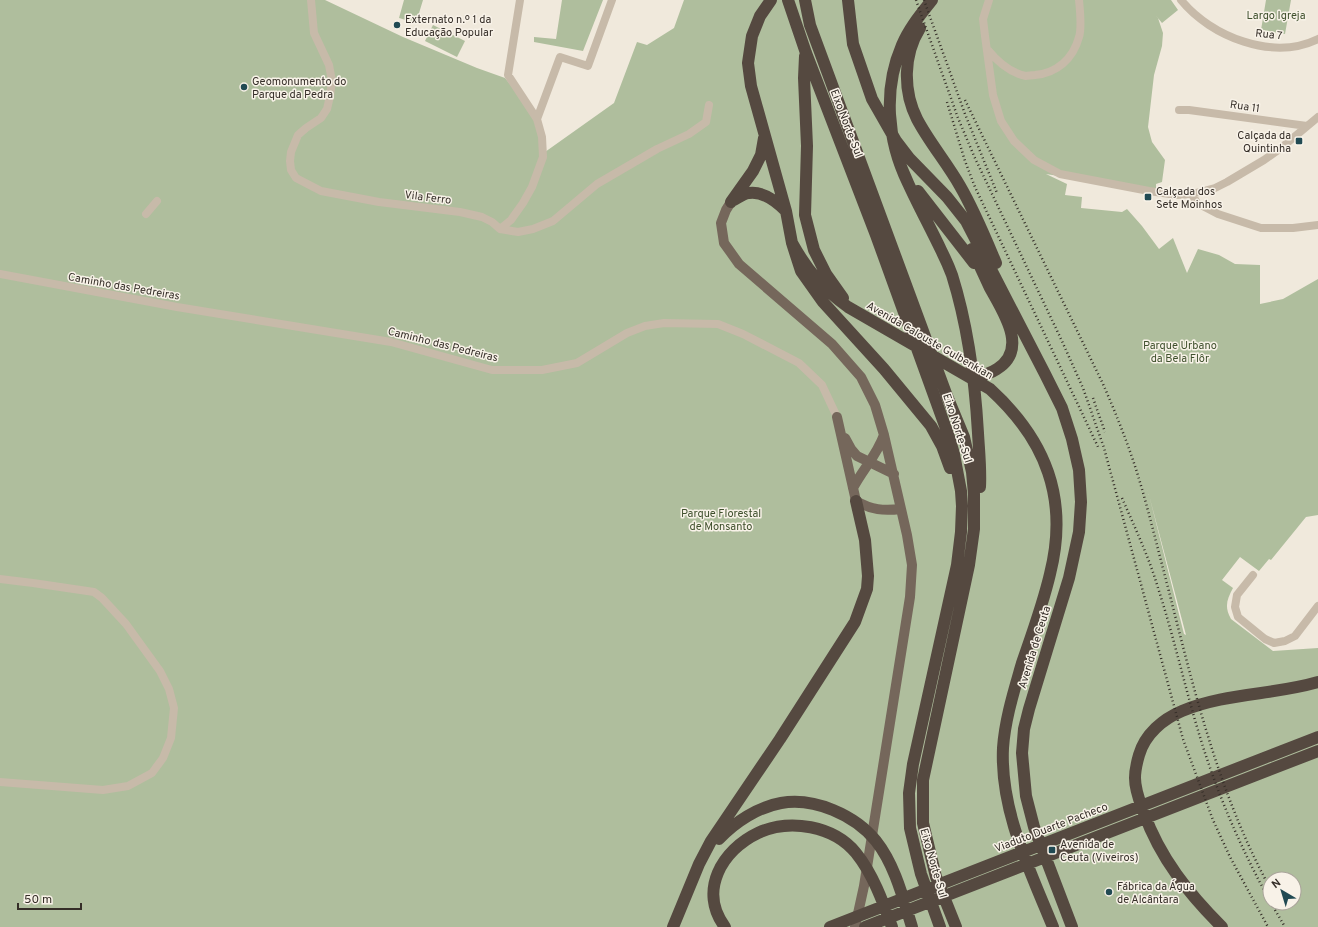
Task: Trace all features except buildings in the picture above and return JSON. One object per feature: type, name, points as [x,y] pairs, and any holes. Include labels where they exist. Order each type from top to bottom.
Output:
[{"type":"highway","points":[[771,0],[760,16],[752,36],[748,63],[752,86],[786,211],[792,243],[801,271],[809,284],[838,319],[884,369],[931,426],[948,460],[962,522]]},
{"type":"highway","name":"Eixo Norte-Sul","points":[[805,0],[810,25],[947,396],[964,438],[972,472],[975,518],[969,565],[923,780],[923,823],[935,872],[956,927]]},
{"type":"highway","points":[[848,0],[853,44],[865,83],[881,118],[896,141],[957,208],[966,221],[1045,374]]},
{"type":"highway","points":[[932,0],[908,33],[897,59],[893,75],[889,111],[891,131],[901,166],[951,273],[961,304],[969,346],[976,407],[981,475],[980,491],[975,518]]},
{"type":"highway","points":[[936,0],[917,32],[910,54],[907,77],[910,100],[917,120],[951,170],[965,195],[1010,291],[1045,374]]},
{"type":"highway","name":"Eixo Norte-Sul","points":[[788,1],[806,53],[876,235],[949,437],[962,490],[962,522],[957,565],[913,764],[909,793],[910,828],[921,874],[940,927]]},
{"type":"highway","points":[[806,53],[804,78],[807,146],[805,216],[818,261],[848,307]]},
{"type":"highway","points":[[731,202],[753,171],[761,155],[765,135]]},
{"type":"highway","points":[[901,166],[930,207],[984,277]]},
{"type":"highway","points":[[936,186],[968,241],[984,277],[1011,328],[1013,341],[1012,351],[1009,358],[994,372],[980,376],[963,373]]},
{"type":"highway","points":[[731,202],[748,193],[762,194],[778,202],[786,211]]},
{"type":"highway","name":"Avenida Calouste Gulbenkian","points":[[792,243],[802,260],[831,295],[848,307],[963,373],[990,390],[998,397]]},
{"type":"highway","name":"Avenida de Ceuta","points":[[1045,374],[1064,415],[1072,439],[1079,470],[1082,502],[1079,532],[1069,578],[1029,709],[1024,730],[1022,753],[1026,796],[1034,827],[1072,927]]},
{"type":"highway","name":"Avenida de Ceuta","points":[[998,397],[1028,430],[1041,454],[1054,492],[1057,528],[1056,546],[1050,574],[1010,705],[1004,729],[1003,750],[1005,792],[1018,839],[1053,927]]},
{"type":"highway","points":[[673,927],[692,880],[711,841],[784,732],[854,622],[867,589],[868,576],[864,540],[856,501]]},
{"type":"highway","points":[[1050,574],[1069,578]]},
{"type":"highway","points":[[1222,927],[1185,887],[1158,847],[1138,798],[1135,778],[1136,765],[1140,753],[1149,735],[1164,721],[1190,708],[1231,698],[1318,682]]},
{"type":"highway","points":[[1010,705],[1029,709]]},
{"type":"highway","name":"Viaduto Duarte Pacheco","points":[[830,927],[1318,737]]},
{"type":"highway","points":[[865,927],[1318,751]]},
{"type":"highway","points":[[692,880],[710,851],[726,832],[746,818],[768,806],[780,803],[800,802],[825,807],[855,822],[869,834],[881,848],[896,877],[912,927]]},
{"type":"highway","points":[[725,927],[716,912],[713,901],[715,878],[721,866],[748,839],[760,832],[772,828],[798,826],[810,827],[830,834],[856,853],[879,892],[892,927]]},
{"type":"main road","points":[[731,202],[721,223],[724,243],[739,264],[832,344],[861,378],[875,405],[884,435],[907,535],[912,565],[910,597],[864,886],[855,927]]},
{"type":"main road","points":[[837,417],[851,449],[857,456],[894,474]]},
{"type":"main road","points":[[837,417],[856,501],[868,507],[885,511],[901,509]]},
{"type":"main road","points":[[853,488],[879,449],[884,435]]},
{"type":"street","name":"Vila Ferro","points":[[312,0],[314,33],[329,65],[332,81],[327,109],[321,118],[306,128],[298,136],[291,152],[290,161],[291,170],[294,175],[321,191],[379,202],[460,212],[482,217],[492,222],[500,229],[518,232],[533,229],[553,221],[596,184],[657,149],[689,134],[706,122],[709,105]]},
{"type":"street","points":[[500,229],[511,220],[523,203],[532,187],[543,157],[542,137],[537,119],[508,74],[520,0]]},
{"type":"street","points":[[537,119],[560,57],[588,66],[612,0]]},
{"type":"street","points":[[989,0],[983,19],[993,95],[1002,121],[1014,141],[1034,160],[1060,174],[1156,192],[1176,195],[1192,194],[1215,188],[1227,182],[1281,148],[1318,117]]},
{"type":"street","points":[[987,49],[995,59],[1008,69],[1026,76],[1045,74],[1060,66],[1072,54],[1079,36],[1079,0]]},
{"type":"street","name":"Rua 7","points":[[1181,0],[1186,6],[1216,29],[1255,45],[1289,47],[1308,44],[1318,39]]},
{"type":"street","name":"Rua 11","points":[[1179,110],[1190,110],[1307,126]]},
{"type":"street","points":[[1192,194],[1197,203],[1218,214],[1261,228],[1305,228],[1318,225]]},
{"type":"street","points":[[146,214],[157,200]]},
{"type":"street","name":"Caminho das Pedreiras","points":[[0,274],[177,307],[391,342],[492,370],[542,370],[577,363],[627,333],[645,326],[664,323],[718,324],[743,334],[799,363],[822,385],[837,417]]},
{"type":"street","points":[[1253,575],[1237,595],[1234,607],[1238,617],[1265,639],[1274,643],[1285,641],[1295,636],[1318,606]]},
{"type":"street","points":[[0,579],[94,592],[102,598],[126,624],[160,671],[169,689],[174,708],[171,738],[163,758],[152,773],[128,786],[103,790],[0,782]]},
{"type":"green space","name":"Parque Florestal de Monsanto","points":[[0,0],[325,0],[403,37],[505,78],[535,114],[545,152],[614,103],[637,42],[647,45],[674,28],[684,0],[1171,0],[1178,10],[1162,23],[1158,18],[1163,33],[1162,46],[1154,75],[1148,127],[1152,142],[1165,160],[1162,182],[1156,184],[1156,191],[1046,174],[1067,184],[1065,195],[1082,197],[1081,208],[1122,212],[1127,209],[1159,249],[1173,238],[1187,273],[1198,249],[1219,255],[1235,264],[1260,265],[1260,304],[1283,299],[1318,279],[1318,515],[1306,517],[1271,560],[1269,559],[1259,571],[1240,557],[1222,580],[1233,588],[1227,603],[1231,619],[1273,651],[1318,648],[1318,927],[0,927]],"holes":[[[1149,496],[1186,635],[1184,634]]]},
{"type":"green space","points":[[404,0],[423,0],[416,23],[399,18]]},
{"type":"green space","points":[[562,0],[603,0],[583,51],[534,42],[534,37],[556,39]]},
{"type":"green space","name":"Largo Igreja","points":[[1266,0],[1291,0],[1285,34],[1261,30]]},
{"type":"green space","points":[[433,25],[465,41],[457,57],[425,41]]},
{"type":"railway","points":[[916,0],[958,118],[974,156],[1083,388],[1104,448],[1183,739],[1213,820],[1230,857],[1268,927]]},
{"type":"railway","points":[[924,0],[965,114],[997,193]]},
{"type":"railway","points":[[965,100],[1103,384],[1122,431],[1144,494],[1204,724],[1233,808],[1262,872]]},
{"type":"railway","points":[[947,102],[965,161],[975,187],[1099,449]]},
{"type":"railway","points":[[1093,398],[1105,432]]},
{"type":"railway","points":[[1122,498],[1142,543],[1154,576],[1195,719],[1214,779],[1240,841],[1262,886]]},
{"type":"railway","points":[[1276,911],[1285,927]]},
{"type":"place","name":"Externato n.º 1 da Educação Popular","points":[[397,25]]},
{"type":"place","name":"Geomonumento do Parque da Pedra","points":[[244,87]]},
{"type":"place","name":"Calçada da Quintinha","points":[[1299,141]]},
{"type":"place","name":"Calçada dos Sete Moinhos","points":[[1148,197]]},
{"type":"place","name":"Avenida de Ceuta (Viveiros)","points":[[1052,850]]},
{"type":"place","name":"Fábrica da Água de Alcântara","points":[[1109,892]]},
{"type":"park label","name":"Parque Urbano da Bela Flôr","points":[[1180,351]]}]
